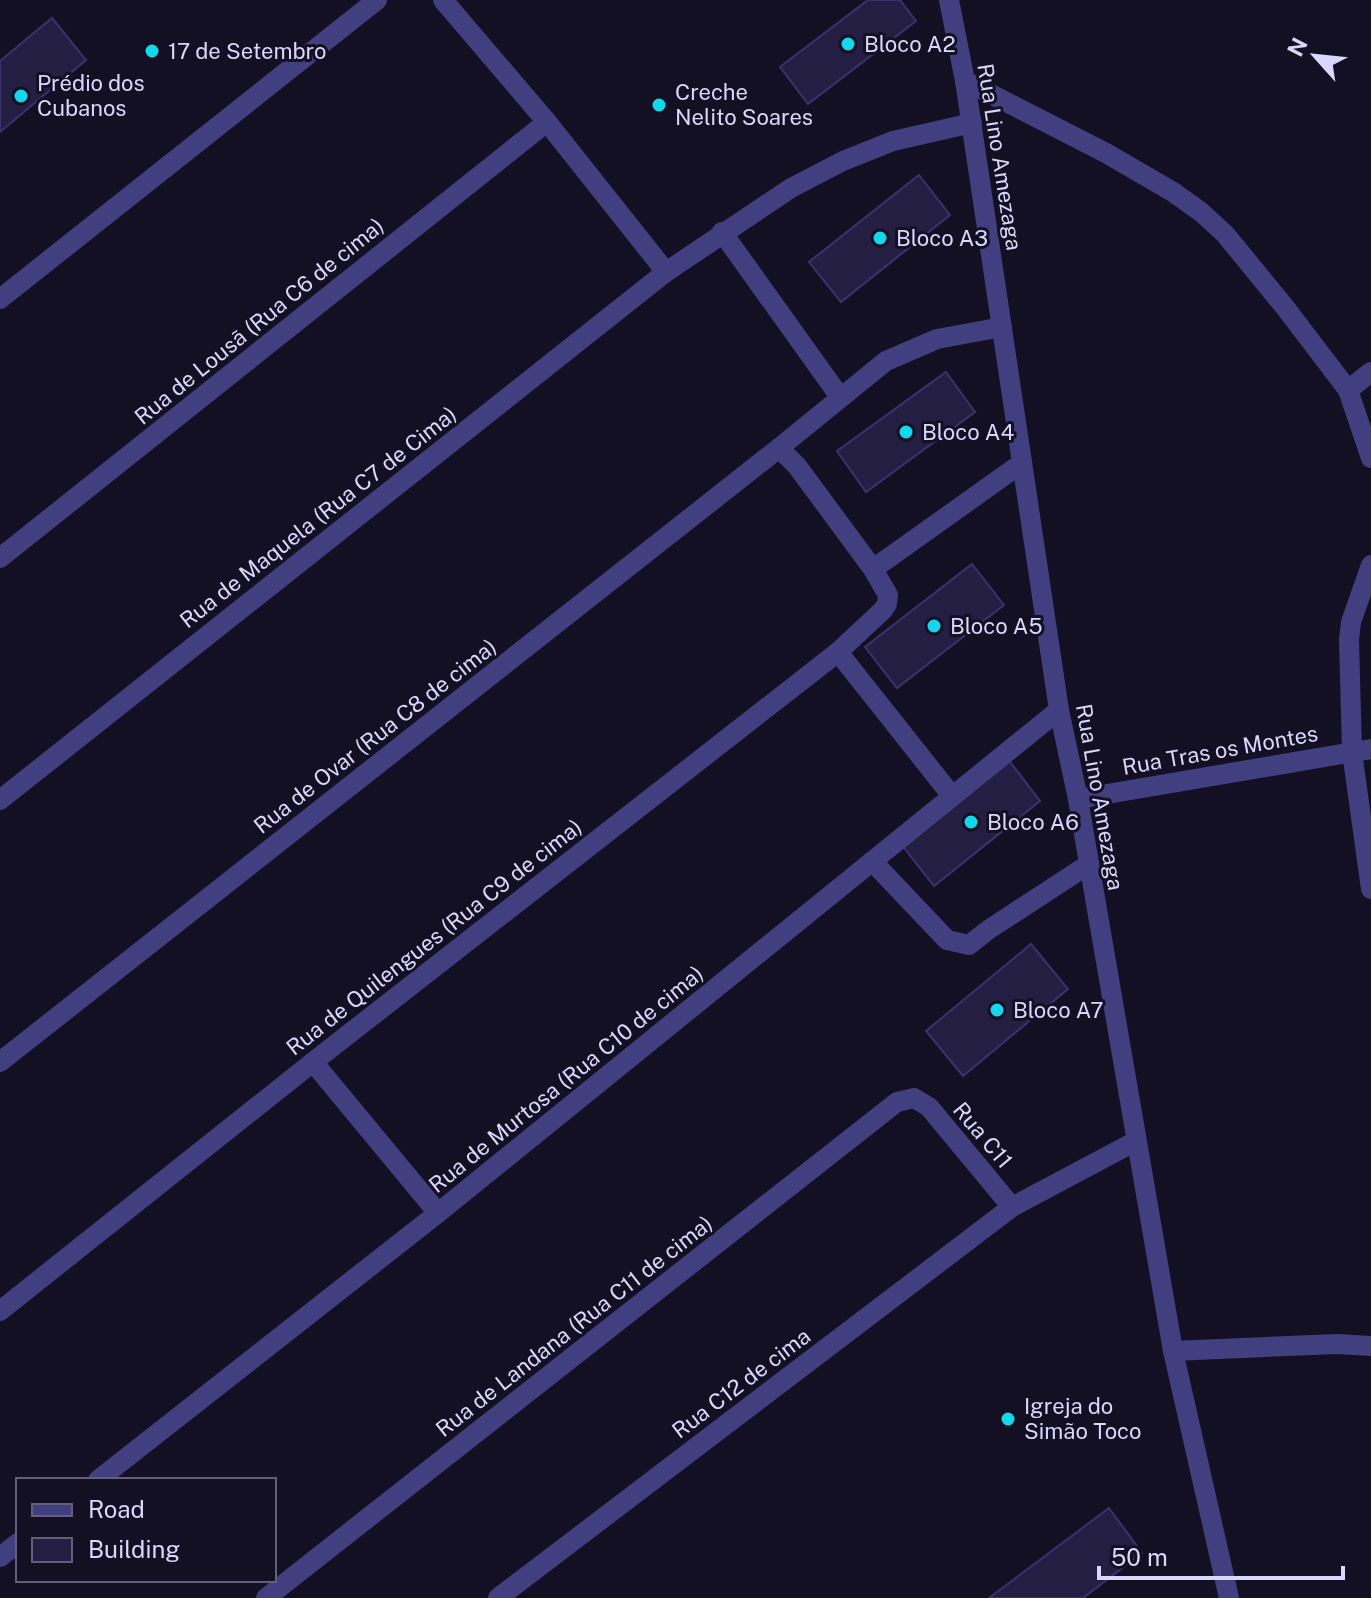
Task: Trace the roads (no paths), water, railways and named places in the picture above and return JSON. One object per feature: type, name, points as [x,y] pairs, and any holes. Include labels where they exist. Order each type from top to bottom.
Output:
[{"type":"street","points":[[0,299],[377,0]]},
{"type":"street","points":[[443,0],[547,122],[666,272]]},
{"type":"street","name":"Rua Lino Amezaga","points":[[949,0],[972,123],[1059,710],[1078,799],[1173,1351],[1229,1598]]},
{"type":"street","points":[[965,81],[1106,153],[1173,192],[1225,234],[1348,390],[1371,458]]},
{"type":"street","name":"Rua de Lousã (Rua C6 de cima)","points":[[0,558],[547,122]]},
{"type":"street","name":"Rua de Maquela (Rua C7 de Cima)","points":[[0,800],[666,272],[722,232],[791,188],[843,161],[893,141],[972,123]]},
{"type":"street","points":[[722,232],[840,397]]},
{"type":"street","name":"Rua de Ovar (Rua C8 de cima)","points":[[0,1062],[886,361],[937,339],[1002,327]]},
{"type":"street","points":[[1348,390],[1371,372]]},
{"type":"street","points":[[779,448],[802,473],[873,569],[1022,463]]},
{"type":"street","points":[[1371,565],[1351,622],[1349,640],[1362,750],[1371,889]]},
{"type":"street","name":"Rua de Quilengues (Rua C9 de cima)","points":[[0,1311],[838,652],[887,604],[888,595],[873,569]]},
{"type":"street","points":[[838,652],[952,796]]},
{"type":"street","name":"Rua de Murtosa (Rua C10 de cima)","points":[[101,1478],[438,1213],[1059,710]]},
{"type":"street","name":"Rua Tras os Montes","points":[[1078,799],[1362,750]]},
{"type":"street","points":[[872,861],[947,940],[969,945],[1089,864]]},
{"type":"street","points":[[313,1062],[438,1213]]},
{"type":"street","name":"Rua C11","points":[[914,1098],[929,1107],[1012,1207]]},
{"type":"street","name":"Rua de Landana (Rua C11 de cima)","points":[[266,1598],[897,1102],[914,1098]]},
{"type":"street","name":"Rua C12 de cima","points":[[498,1598],[1012,1207],[1136,1141]]},
{"type":"street","points":[[1173,1351],[1337,1344],[1371,1346]]},
{"type":"street","points":[[0,1557],[16,1545]]},
{"type":"place","name":"Bloco A2","points":[[848,44]]},
{"type":"place","name":"17 de Setembro","points":[[152,51]]},
{"type":"place","name":"Prédio dos Cubanos","points":[[21,96]]},
{"type":"place","name":"Creche Nelito Soares","points":[[659,105]]},
{"type":"place","name":"Bloco A3","points":[[880,238]]},
{"type":"place","name":"Bloco A4","points":[[906,432]]},
{"type":"place","name":"Bloco A5","points":[[934,626]]},
{"type":"place","name":"Bloco A6","points":[[971,822]]},
{"type":"place","name":"Bloco A7","points":[[997,1010]]},
{"type":"place","name":"Igreja do Simão Toco","points":[[1008,1419]]}]
